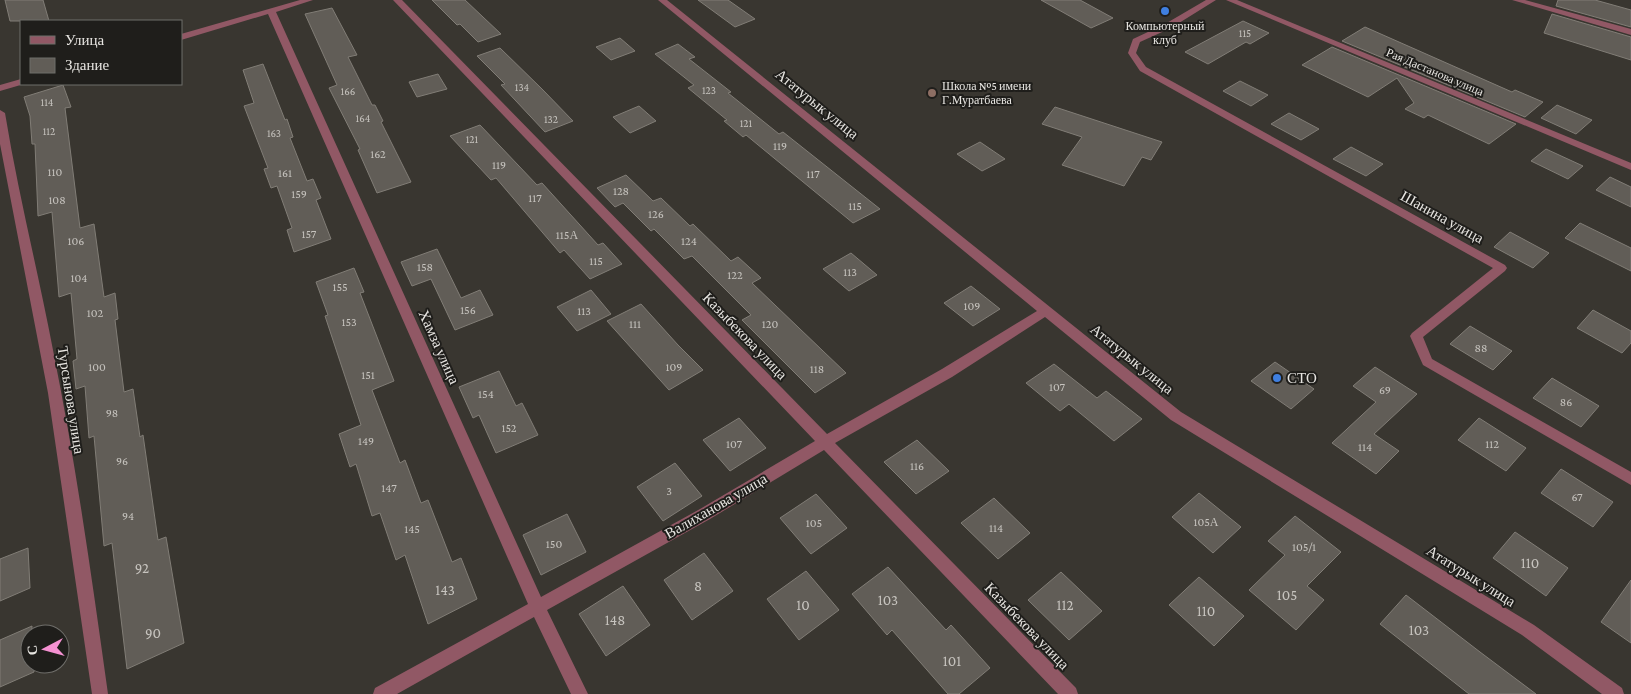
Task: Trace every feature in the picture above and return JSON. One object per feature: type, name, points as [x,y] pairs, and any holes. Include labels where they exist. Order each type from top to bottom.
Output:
[{"type":"street","points":[[182,37],[309,0]]},
{"type":"street","name":"Казыбекова улица","points":[[397,0],[1070,694]]},
{"type":"street","name":"Ататурык улица","points":[[662,0],[1176,416],[1528,630],[1616,694]]},
{"type":"street","name":"Шанина улица","points":[[1207,0],[1168,26],[1136,41],[1132,53],[1143,69],[1501,268],[1416,336],[1428,362],[1631,479]]},
{"type":"street","name":"Рая Дастанова улица","points":[[1230,0],[1631,167]]},
{"type":"street","points":[[1516,0],[1631,32]]},
{"type":"street","name":"Хамза улица","points":[[271,11],[537,606],[580,694]]},
{"type":"street","points":[[0,88],[20,82]]},
{"type":"street","name":"Турсынова улица","points":[[0,113],[10,179],[47,351],[100,694]]},
{"type":"street","name":"Валиханова улица","points":[[381,694],[705,514],[825,442],[947,373],[1046,310]]},
{"type":"building","points":[[5,0],[43,0],[49,20],[10,21]]},
{"type":"building","points":[[432,0],[465,0],[501,34],[478,42],[460,24],[457,25]]},
{"type":"building","points":[[698,0],[728,0],[755,19],[735,27]]},
{"type":"building","points":[[1041,0],[1080,0],[1113,18],[1091,28]]},
{"type":"building","points":[[1558,0],[1595,0],[1631,10],[1631,27],[1556,6]]},
{"type":"building","points":[[332,8],[357,55],[348,57],[372,105],[375,105],[383,121],[381,122],[411,182],[377,193],[358,150],[360,149],[329,88],[337,85],[305,14]]},
{"type":"building","points":[[1552,14],[1631,37],[1631,60],[1544,33]]},
{"type":"building","points":[[1243,21],[1269,33],[1250,44],[1246,42],[1208,64],[1185,52]]},
{"type":"building","points":[[1365,27],[1512,92],[1515,90],[1543,102],[1525,117],[1342,41]]},
{"type":"building","points":[[620,38],[635,51],[611,60],[596,47]]},
{"type":"building","points":[[678,44],[695,57],[689,59],[731,92],[728,93],[779,134],[783,132],[880,209],[853,223],[746,135],[743,137],[724,121],[727,120],[688,88],[694,85],[655,54]]},
{"type":"building","points":[[1332,47],[1516,124],[1489,144],[1428,115],[1424,118],[1405,109],[1414,103],[1397,78],[1368,97],[1302,65]]},
{"type":"building","points":[[500,48],[573,121],[545,132],[501,85],[505,84],[477,56]]},
{"type":"building","points":[[263,64],[285,120],[287,119],[293,137],[290,138],[307,181],[313,179],[321,198],[316,200],[331,239],[294,252],[287,230],[292,228],[277,186],[271,188],[264,169],[268,168],[244,106],[254,103],[243,70]]},
{"type":"building","points":[[438,74],[447,89],[417,97],[409,82]]},
{"type":"building","points":[[1240,81],[1268,95],[1251,106],[1223,91]]},
{"type":"building","points":[[63,85],[71,107],[65,108],[80,228],[94,224],[104,297],[115,293],[118,319],[115,320],[124,392],[133,389],[140,437],[143,435],[158,540],[166,537],[184,643],[127,669],[112,543],[104,546],[94,436],[89,438],[85,386],[76,389],[73,361],[77,359],[71,293],[59,297],[52,212],[38,216],[35,144],[32,144],[30,116],[24,97]]},
{"type":"building","points":[[1557,105],[1592,120],[1576,134],[1541,118]]},
{"type":"building","points":[[639,106],[656,121],[630,133],[613,117]]},
{"type":"building","points":[[1055,107],[1162,142],[1151,160],[1142,157],[1124,186],[1062,165],[1082,137],[1042,124]]},
{"type":"building","points":[[1289,113],[1319,129],[1301,140],[1271,124]]},
{"type":"building","points":[[480,125],[537,185],[542,183],[598,245],[603,243],[622,264],[590,279],[564,250],[560,253],[496,178],[491,180],[450,136]]},
{"type":"building","points":[[980,142],[1005,159],[982,171],[957,154]]},
{"type":"building","points":[[1351,147],[1383,164],[1366,176],[1333,159]]},
{"type":"building","points":[[1546,149],[1583,166],[1568,179],[1531,161]]},
{"type":"building","points":[[626,175],[653,201],[661,198],[690,226],[693,224],[731,261],[738,257],[761,278],[752,283],[846,373],[815,393],[742,320],[751,315],[692,256],[684,259],[654,229],[651,231],[623,203],[615,207],[597,188]]},
{"type":"building","points":[[1610,177],[1631,187],[1631,207],[1596,190]]},
{"type":"building","points":[[1580,223],[1631,248],[1631,271],[1565,238]]},
{"type":"building","points":[[1510,232],[1549,253],[1533,268],[1494,247]]},
{"type":"building","points":[[437,249],[461,298],[480,290],[493,315],[455,330],[431,279],[412,286],[401,262]]},
{"type":"building","points":[[851,253],[877,275],[849,291],[823,269]]},
{"type":"building","points":[[354,268],[364,292],[360,293],[394,381],[372,390],[400,463],[405,460],[421,503],[428,500],[452,562],[461,558],[477,599],[428,624],[405,555],[396,560],[380,513],[372,516],[356,464],[350,467],[339,434],[361,425],[325,316],[328,315],[316,282]]},
{"type":"building","points":[[971,286],[1000,309],[973,326],[944,303]]},
{"type":"building","points":[[591,290],[611,314],[577,331],[557,307]]},
{"type":"building","points":[[641,304],[703,370],[669,390],[607,321]]},
{"type":"building","points":[[1593,310],[1631,331],[1631,343],[1622,353],[1577,328]]},
{"type":"building","points":[[1470,326],[1512,351],[1493,370],[1450,344]]},
{"type":"building","points":[[1275,362],[1314,389],[1291,409],[1251,381]]},
{"type":"building","points":[[1054,364],[1097,398],[1106,391],[1142,419],[1114,441],[1069,404],[1060,411],[1026,383]]},
{"type":"building","points":[[1375,367],[1417,394],[1374,434],[1399,451],[1376,474],[1332,443],[1376,402],[1353,386]]},
{"type":"building","points":[[499,371],[516,406],[522,403],[538,435],[496,453],[479,415],[473,418],[459,387]]},
{"type":"building","points":[[1552,378],[1599,406],[1581,427],[1533,398]]},
{"type":"building","points":[[739,418],[766,448],[730,471],[703,440]]},
{"type":"building","points":[[1479,418],[1526,448],[1506,471],[1458,440]]},
{"type":"building","points":[[917,440],[949,471],[916,494],[884,462]]},
{"type":"building","points":[[675,463],[702,496],[663,521],[637,487]]},
{"type":"building","points":[[1561,469],[1613,502],[1593,527],[1541,493]]},
{"type":"building","points":[[1199,493],[1241,527],[1213,553],[1172,517]]},
{"type":"building","points":[[816,494],[847,528],[811,554],[780,518]]},
{"type":"building","points":[[994,498],[1030,533],[998,559],[961,523]]},
{"type":"building","points":[[567,514],[586,552],[541,575],[523,535]]},
{"type":"building","points":[[1295,516],[1341,552],[1307,586],[1324,600],[1296,630],[1249,590],[1285,555],[1268,541]]},
{"type":"building","points":[[1515,532],[1568,568],[1546,596],[1493,558]]},
{"type":"building","points":[[28,548],[30,588],[0,601],[0,559]]},
{"type":"building","points":[[704,553],[733,591],[692,620],[664,580]]},
{"type":"building","points":[[888,567],[946,630],[951,625],[990,668],[959,694],[948,694],[892,630],[887,635],[852,594]]},
{"type":"building","points":[[806,571],[839,610],[799,640],[767,599]]},
{"type":"building","points":[[1061,572],[1102,611],[1069,640],[1028,600]]},
{"type":"building","points":[[1199,577],[1244,616],[1214,646],[1169,605]]},
{"type":"building","points":[[1631,580],[1631,643],[1601,622]]},
{"type":"building","points":[[623,586],[650,625],[606,656],[579,614]]},
{"type":"building","points":[[1406,595],[1536,694],[1469,694],[1380,624]]},
{"type":"building","points":[[20,631],[20,674],[29,674],[0,687],[0,640]]},
{"type":"place","name":"Компьютерный клуб","points":[[1165,11]]},
{"type":"place","name":"Школа №5 имени Г.Муратбаева","points":[[932,93]]},
{"type":"place","name":"СТО","points":[[1277,378]]}]
